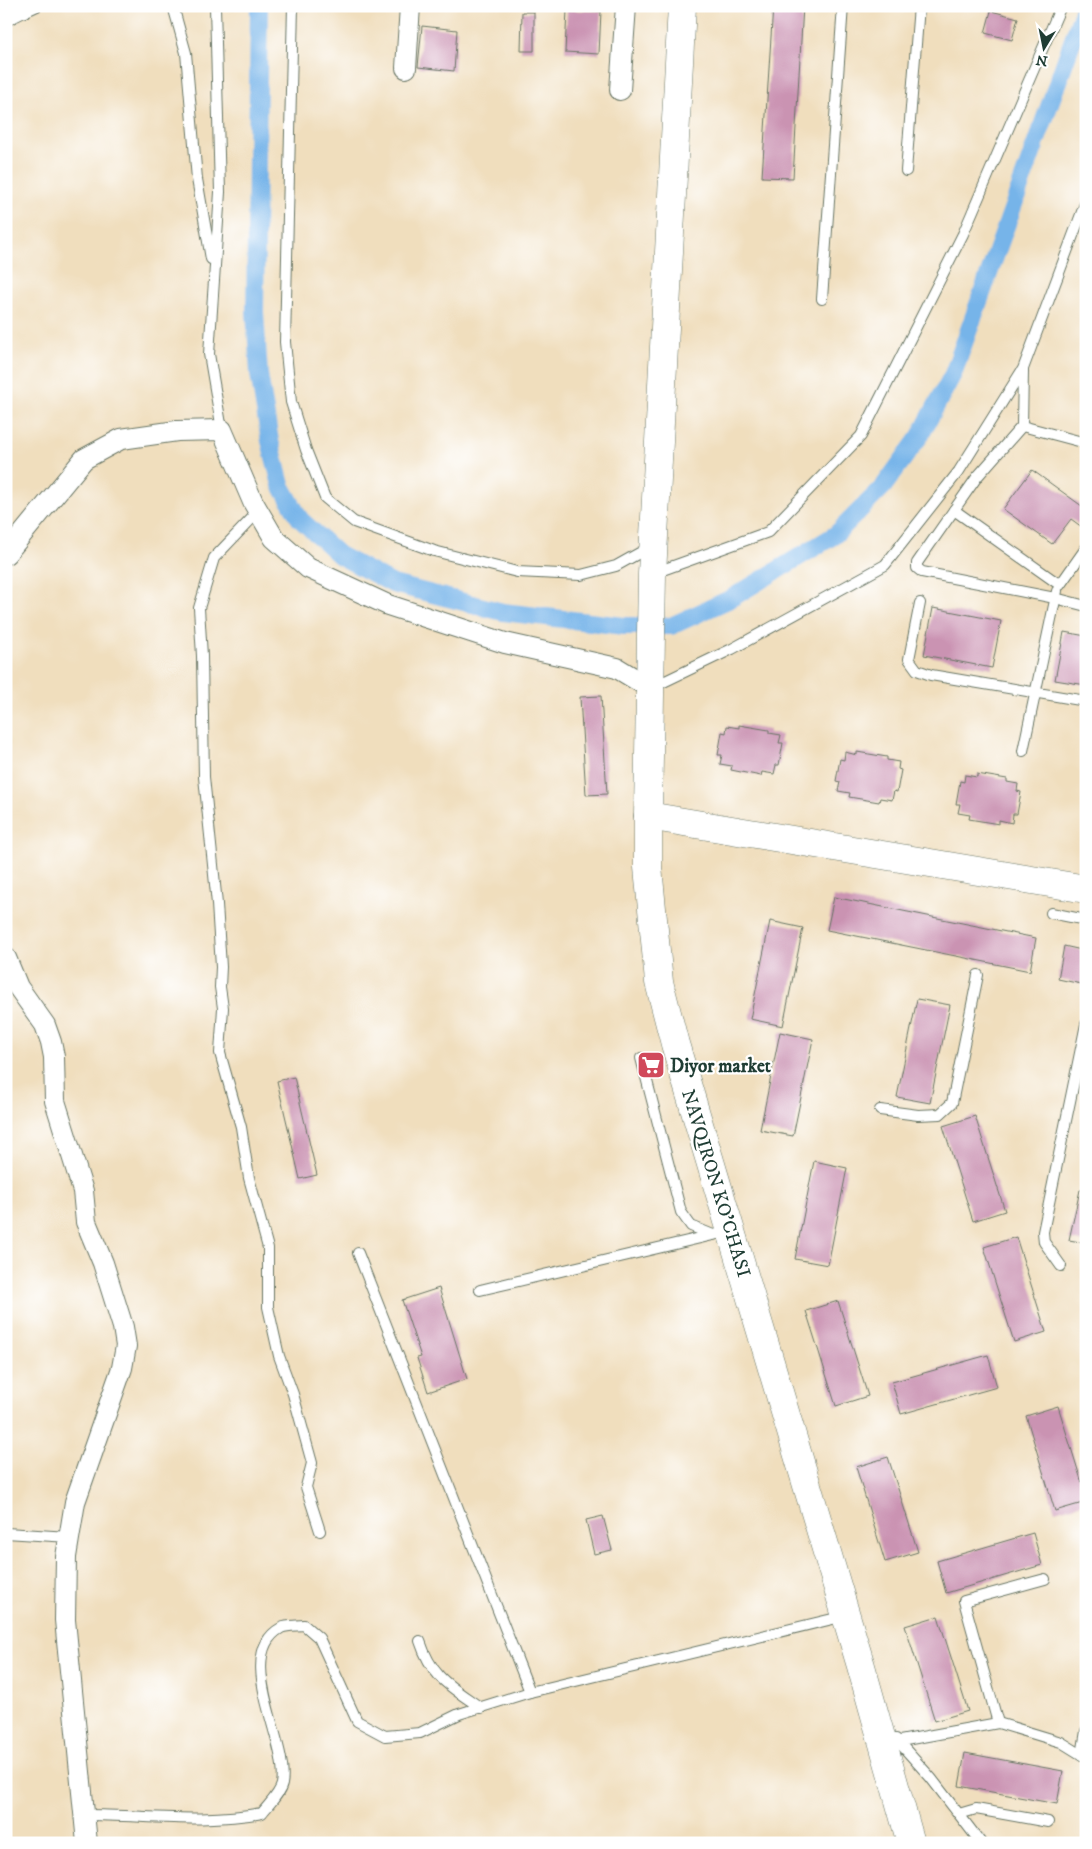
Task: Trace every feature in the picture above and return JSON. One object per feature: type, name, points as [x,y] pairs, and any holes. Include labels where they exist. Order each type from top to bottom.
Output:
[{"type":"main road","name":"NAVQIRON KO'CHASI","points":[[682,6],[653,546],[650,656],[648,867],[659,982],[722,1233],[861,1666],[890,1735],[911,1843]]},
{"type":"main road","points":[[648,816],[1086,889]]},
{"type":"street","points":[[406,68],[410,6]]},
{"type":"street","points":[[620,90],[626,6]]},
{"type":"street","points":[[6,554],[84,459],[121,439],[177,431],[222,430],[258,512],[274,538],[308,568],[388,605],[505,643],[617,668],[650,688]]},
{"type":"street","points":[[6,958],[18,987],[45,1025],[51,1042],[54,1057],[55,1102],[83,1191],[86,1222],[103,1263],[120,1318],[126,1346],[122,1368],[74,1502],[66,1557],[65,1620],[88,1843]]},
{"type":"lane","points":[[6,21],[38,6]]},
{"type":"lane","points":[[173,6],[186,53],[197,179],[214,276]]},
{"type":"lane","points":[[215,6],[220,192],[208,354],[222,430]]},
{"type":"lane","points":[[293,6],[285,342],[291,402],[325,498],[354,522],[434,551],[517,572],[581,575],[616,566],[653,546]]},
{"type":"lane","points":[[822,299],[843,6]]},
{"type":"lane","points":[[906,171],[919,6]]},
{"type":"lane","points":[[652,574],[768,532],[861,436],[963,234],[1061,6]]},
{"type":"lane","points":[[6,9],[24,12]]},
{"type":"lane","points":[[650,688],[732,649],[885,565],[959,471],[1023,369],[1086,201]]},
{"type":"lane","points":[[1023,369],[1022,426],[977,477],[917,563],[917,568],[922,572],[1055,598],[1086,606]]},
{"type":"lane","points":[[1022,426],[1086,443]]},
{"type":"lane","points":[[954,510],[1060,585]]},
{"type":"lane","points":[[258,512],[214,558],[199,608],[202,656],[204,777],[217,904],[221,967],[220,986],[223,1008],[220,1053],[241,1127],[249,1178],[268,1248],[268,1307],[279,1356],[293,1394],[312,1463],[306,1487],[320,1531]]},
{"type":"lane","points":[[1022,752],[1055,598],[1060,585],[1086,548]]},
{"type":"lane","points":[[920,603],[909,659],[917,670],[931,675],[1086,701]]},
{"type":"lane","points":[[1051,913],[1086,920]]},
{"type":"lane","points":[[880,1110],[918,1115],[940,1114],[952,1103],[978,975]]},
{"type":"lane","points":[[1061,1266],[1044,1242],[1043,1232],[1086,1024]]},
{"type":"lane","points":[[641,1058],[681,1212],[691,1226],[722,1233]]},
{"type":"lane","points":[[480,1290],[722,1233]]},
{"type":"lane","points":[[358,1253],[530,1692]]},
{"type":"lane","points":[[6,1533],[69,1537]]},
{"type":"lane","points":[[998,1723],[964,1601],[1045,1579]]},
{"type":"lane","points":[[86,1814],[232,1819],[262,1813],[282,1786],[282,1758],[266,1709],[260,1668],[266,1642],[282,1627],[304,1625],[319,1638],[357,1721],[385,1736],[420,1733],[459,1714],[530,1692],[846,1616]]},
{"type":"lane","points":[[420,1641],[427,1662],[445,1682],[481,1708]]},
{"type":"lane","points":[[890,1735],[998,1723],[1061,1742],[1084,1755],[1086,1731]]},
{"type":"lane","points":[[890,1735],[959,1814],[981,1843]]},
{"type":"lane","points":[[959,1814],[976,1809],[1048,1822]]},
{"type":"building","points":[[773,6],[803,6],[793,178],[762,177]]},
{"type":"building","points":[[567,10],[601,11],[599,54],[565,52]]},
{"type":"building","points":[[991,11],[1018,18],[1012,40],[985,33]]},
{"type":"building","points":[[522,12],[534,12],[534,51],[521,51]]},
{"type":"building","points":[[422,26],[457,30],[454,71],[418,67]]},
{"type":"building","points":[[1032,470],[1086,509],[1086,530],[1071,519],[1052,544],[1003,509]]},
{"type":"building","points":[[933,608],[1001,621],[992,668],[924,655]]},
{"type":"building","points":[[1064,632],[1086,636],[1086,685],[1055,680]]},
{"type":"building","points":[[601,696],[607,794],[586,795],[580,697]]},
{"type":"building","points":[[739,725],[769,730],[769,733],[781,735],[779,743],[783,743],[779,765],[776,765],[774,774],[762,772],[761,776],[731,770],[732,766],[720,764],[722,755],[718,755],[722,732],[726,733],[727,726],[739,728]]},
{"type":"building","points":[[845,752],[857,755],[857,752],[887,757],[887,760],[899,762],[898,769],[901,770],[897,792],[894,791],[892,800],[880,798],[879,802],[849,797],[850,793],[838,791],[840,782],[836,781],[840,759],[844,760]]},
{"type":"building","points":[[977,774],[1007,779],[1007,782],[1018,784],[1017,791],[1021,792],[1017,814],[1013,814],[1012,823],[999,820],[999,824],[969,819],[970,815],[958,813],[960,804],[956,804],[960,781],[964,782],[965,775],[977,777]]},
{"type":"building","points":[[834,897],[1036,938],[1030,971],[827,930]]},
{"type":"building","points":[[770,921],[803,928],[783,1026],[750,1019]]},
{"type":"building","points":[[1064,946],[1086,951],[1086,985],[1058,979]]},
{"type":"building","points":[[917,999],[950,1005],[930,1103],[897,1097]]},
{"type":"building","points":[[780,1032],[813,1039],[793,1136],[760,1130]]},
{"type":"building","points":[[294,1077],[317,1175],[300,1179],[277,1081]]},
{"type":"building","points":[[975,1116],[1005,1211],[973,1221],[943,1126]]},
{"type":"building","points":[[814,1161],[847,1168],[828,1265],[795,1259]]},
{"type":"building","points":[[1080,1190],[1086,1190],[1086,1243],[1069,1240]]},
{"type":"building","points":[[1016,1237],[1046,1332],[1014,1342],[984,1247]]},
{"type":"building","points":[[439,1288],[467,1379],[428,1392],[417,1358],[421,1357],[402,1300]]},
{"type":"building","points":[[838,1301],[868,1396],[836,1406],[806,1311]]},
{"type":"building","points":[[988,1355],[997,1387],[901,1414],[892,1382]]},
{"type":"building","points":[[1058,1406],[1086,1496],[1086,1502],[1055,1511],[1026,1416]]},
{"type":"building","points":[[888,1457],[918,1552],[885,1562],[856,1467]]},
{"type":"building","points":[[603,1516],[612,1550],[594,1554],[586,1520]]},
{"type":"building","points":[[1033,1533],[1042,1565],[946,1593],[937,1561]]},
{"type":"building","points":[[938,1616],[968,1711],[935,1721],[905,1626]]},
{"type":"building","points":[[965,1753],[1063,1771],[1057,1804],[959,1786]]},
{"type":"waterway","points":[[259,6],[255,312],[259,374],[270,441],[281,485],[300,519],[339,555],[393,584],[503,612],[624,626],[671,626],[730,599],[835,535],[883,487],[920,436],[953,374],[1085,6]]},
{"type":"place","name":"Diyor market","points":[[651,1065]]}]
